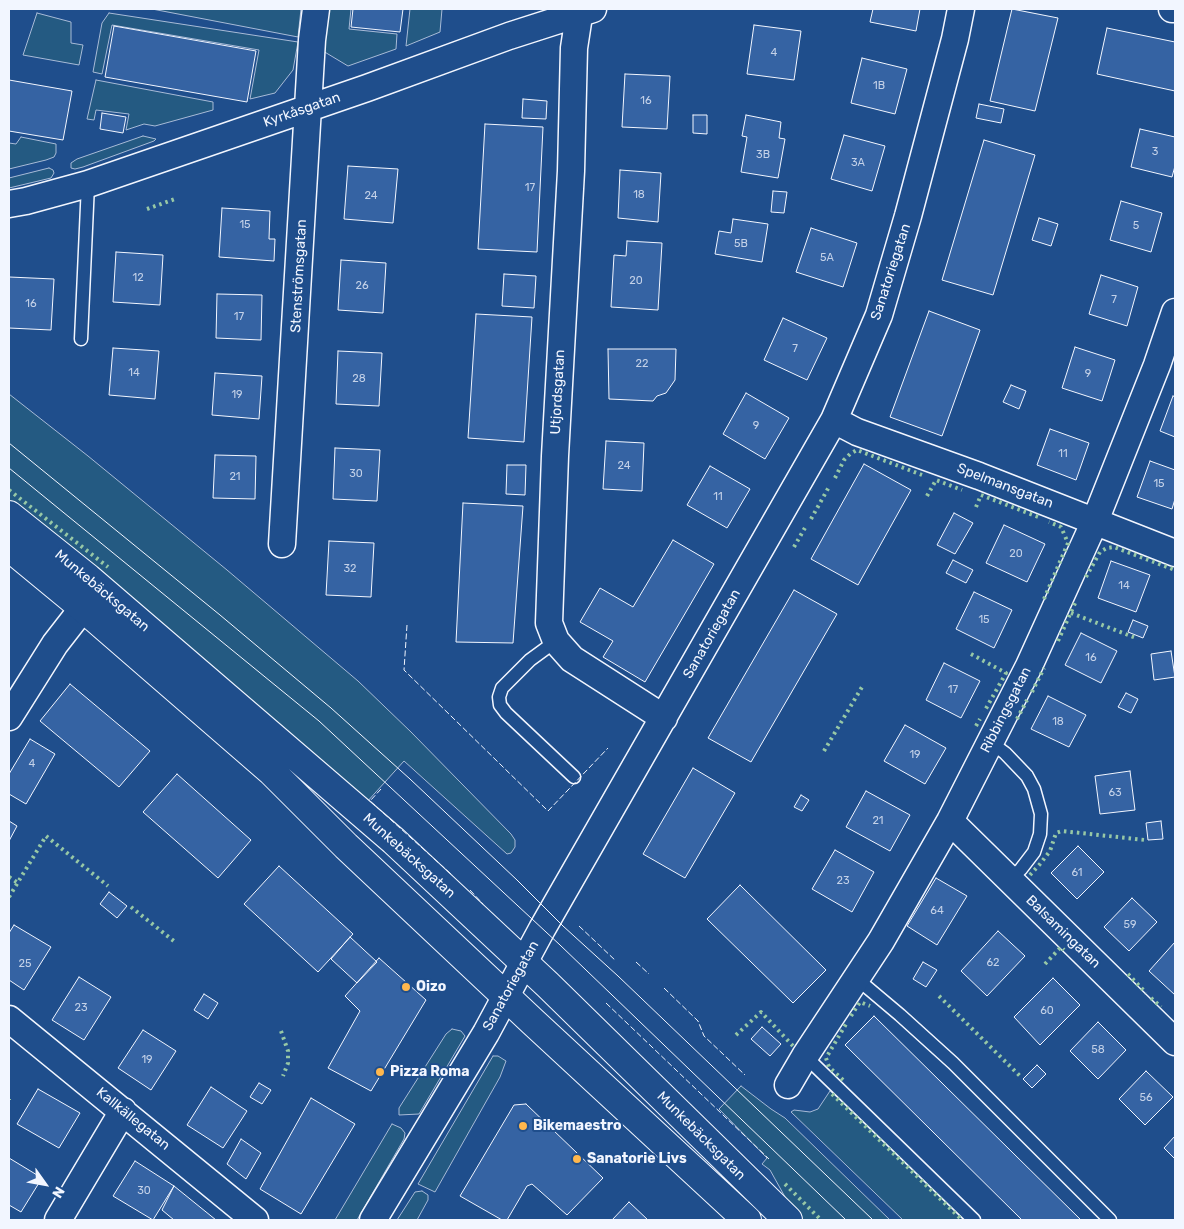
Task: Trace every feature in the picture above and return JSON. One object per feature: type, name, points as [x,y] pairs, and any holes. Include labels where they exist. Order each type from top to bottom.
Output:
[{"type":"street","name":"Stenströmsgatan","points":[[282,544],[308,107],[316,9]]},
{"type":"street","name":"Sanatoriegatan","points":[[373,1220],[506,996],[834,420],[878,315],[908,216],[962,9]]},
{"type":"street","name":"Kyrkåsgatan","points":[[9,204],[88,184],[367,88],[584,10]]},
{"type":"street","name":"Utjordsgatan","points":[[584,10],[574,48],[571,171],[555,456],[549,623],[556,641],[572,659],[664,718]]},
{"type":"street","name":"Ribbingsgatan","points":[[788,1085],[881,940],[950,821],[1029,666],[1095,521],[1157,365],[1175,312]]},
{"type":"street","name":"Spelmansgatan","points":[[834,420],[857,432],[1175,553]]},
{"type":"street","name":"Munkebäcksgatan","points":[[9,515],[88,578],[394,841],[524,963],[788,1220]]},
{"type":"street","name":"Munkebäcksgatan","points":[[9,547],[83,608],[272,772],[346,846],[748,1220]]},
{"type":"street","points":[[9,717],[55,644],[83,608]]},
{"type":"street","name":"Balsamingatan","points":[[950,821],[1175,1042]]},
{"type":"street","name":"Kallkällegatan","points":[[9,1019],[255,1220]]},
{"type":"street","points":[[58,1220],[123,1111]]},
{"type":"lane","points":[[81,339],[88,184]]},
{"type":"lane","points":[[556,641],[530,660],[502,688],[499,697],[500,705],[506,713],[574,777]]},
{"type":"lane","points":[[990,742],[1012,759],[1027,776],[1034,789],[1041,814],[1040,834],[1034,852],[1022,869],[1010,880]]},
{"type":"lane","points":[[856,978],[900,1015],[953,1064],[1110,1220]]},
{"type":"lane","points":[[805,1056],[974,1220]]},
{"type":"shaded area","points":[[152,9],[301,9],[298,37]]},
{"type":"shaded area","points":[[328,9],[351,9],[349,29],[397,34],[396,49],[348,66],[323,51]]},
{"type":"shaded area","points":[[410,9],[442,9],[440,32],[406,46]]},
{"type":"shaded area","points":[[37,13],[71,22],[71,43],[83,45],[79,65],[23,55]]},
{"type":"shaded area","points":[[109,13],[298,42],[293,70],[275,93],[250,99],[259,50],[112,25],[102,74],[93,72],[102,23]]},
{"type":"shaded area","points":[[96,80],[213,102],[213,110],[155,126],[144,124],[126,130],[129,114],[96,110],[94,120],[87,119]]},
{"type":"shaded area","points":[[143,136],[156,139],[83,167],[71,168],[71,163],[77,159]]},
{"type":"shaded area","points":[[21,137],[56,144],[54,157],[9,169],[9,143],[16,144]]},
{"type":"shaded area","points":[[49,168],[54,173],[51,178],[9,188],[9,178]]},
{"type":"shaded area","points":[[9,394],[227,570],[358,681],[511,834],[515,840],[515,847],[511,853],[507,854],[404,761],[366,803],[9,503]]},
{"type":"shaded area","points":[[452,1029],[461,1031],[465,1036],[419,1114],[399,1115],[399,1108],[446,1034]]},
{"type":"shaded area","points":[[493,1056],[498,1056],[506,1061],[500,1077],[435,1192],[418,1184]]},
{"type":"shaded area","points":[[741,1086],[785,1118],[890,1220],[800,1220],[794,1213],[770,1170],[762,1164],[767,1158],[719,1109]]},
{"type":"shaded area","points":[[830,1091],[864,1120],[968,1220],[903,1220],[791,1112],[794,1110],[810,1112],[818,1109]]},
{"type":"shaded area","points":[[392,1124],[401,1128],[405,1133],[404,1139],[357,1220],[335,1220]]},
{"type":"shaded area","points":[[422,1191],[428,1195],[428,1200],[417,1220],[397,1220],[415,1192]]},
{"type":"building","points":[[353,9],[403,9],[400,32],[351,27]]},
{"type":"building","points":[[873,9],[920,9],[916,31],[870,22]]},
{"type":"building","points":[[1012,9],[1058,18],[1035,111],[990,101]]},
{"type":"building","points":[[754,25],[801,31],[794,80],[747,74]]},
{"type":"building","points":[[114,26],[256,51],[247,102],[105,77]]},
{"type":"building","points":[[1107,28],[1175,42],[1175,91],[1097,74]]},
{"type":"building","points":[[862,58],[907,69],[895,114],[851,103]]},
{"type":"building","points":[[625,74],[670,76],[667,129],[622,127]]},
{"type":"building","points":[[9,80],[72,91],[63,140],[9,131]]},
{"type":"building","points":[[523,99],[547,101],[546,119],[522,118]]},
{"type":"building","points":[[979,104],[1004,109],[1001,123],[976,118]]},
{"type":"building","points":[[102,113],[126,117],[123,133],[100,129]]},
{"type":"building","points":[[693,115],[707,115],[707,134],[693,133]]},
{"type":"building","points":[[746,115],[781,122],[779,138],[785,139],[778,178],[741,172],[747,137],[742,136]]},
{"type":"building","points":[[485,124],[543,127],[537,252],[478,249]]},
{"type":"building","points":[[1140,129],[1175,137],[1175,166],[1172,177],[1131,167]]},
{"type":"building","points":[[844,135],[885,146],[872,191],[831,179]]},
{"type":"building","points":[[984,140],[1035,155],[993,295],[942,280]]},
{"type":"building","points":[[348,166],[398,169],[393,223],[344,219]]},
{"type":"building","points":[[620,170],[661,173],[658,222],[618,218]]},
{"type":"building","points":[[773,191],[787,192],[784,213],[771,212]]},
{"type":"building","points":[[1121,201],[1162,213],[1151,252],[1110,240]]},
{"type":"building","points":[[222,208],[270,211],[269,239],[275,239],[274,261],[219,257]]},
{"type":"building","points":[[1039,218],[1058,224],[1051,246],[1032,240]]},
{"type":"building","points":[[733,219],[768,224],[762,262],[715,254],[719,231],[731,233]]},
{"type":"building","points":[[811,228],[857,243],[843,287],[796,272]]},
{"type":"building","points":[[627,241],[662,243],[658,310],[611,307],[614,255],[626,256]]},
{"type":"building","points":[[116,252],[163,255],[160,305],[113,302]]},
{"type":"building","points":[[341,260],[386,263],[383,313],[338,310]]},
{"type":"building","points":[[504,274],[536,276],[534,308],[502,306]]},
{"type":"building","points":[[1101,275],[1138,287],[1127,326],[1089,314]]},
{"type":"building","points":[[9,277],[54,279],[51,330],[9,328]]},
{"type":"building","points":[[217,294],[262,295],[261,340],[216,338]]},
{"type":"building","points":[[929,311],[980,330],[942,436],[890,417]]},
{"type":"building","points":[[476,314],[532,317],[524,442],[468,438]]},
{"type":"building","points":[[783,318],[827,338],[807,380],[764,360]]},
{"type":"building","points":[[1075,347],[1115,360],[1102,401],[1062,388]]},
{"type":"building","points":[[113,348],[159,351],[155,399],[109,395]]},
{"type":"building","points":[[608,349],[676,349],[675,380],[666,393],[657,396],[653,401],[609,399]]},
{"type":"building","points":[[338,351],[382,353],[379,406],[336,404]]},
{"type":"building","points":[[215,373],[262,376],[259,419],[212,415]]},
{"type":"building","points":[[1011,385],[1026,391],[1019,409],[1003,402]]},
{"type":"building","points":[[746,393],[789,418],[765,459],[723,434]]},
{"type":"building","points":[[1173,396],[1175,397],[1175,437],[1160,431]]},
{"type":"building","points":[[1050,429],[1089,443],[1076,480],[1037,465]]},
{"type":"building","points":[[606,441],[644,443],[642,491],[603,489]]},
{"type":"building","points":[[335,448],[380,450],[377,501],[333,499]]},
{"type":"building","points":[[215,455],[256,456],[255,499],[213,498]]},
{"type":"building","points":[[1150,461],[1175,470],[1175,499],[1172,509],[1137,497]]},
{"type":"building","points":[[864,464],[911,490],[858,585],[811,559]]},
{"type":"building","points":[[507,465],[526,465],[525,495],[506,494]]},
{"type":"building","points":[[710,466],[750,489],[727,528],[687,505]]},
{"type":"building","points":[[463,503],[523,506],[513,643],[456,642]]},
{"type":"building","points":[[954,513],[973,523],[955,554],[937,545]]},
{"type":"building","points":[[1004,525],[1045,544],[1027,582],[986,563]]},
{"type":"building","points":[[673,540],[714,564],[645,682],[603,657],[613,641],[580,622],[600,588],[633,607]]},
{"type":"building","points":[[329,541],[374,543],[371,597],[326,595]]},
{"type":"building","points":[[953,560],[973,570],[966,583],[946,573]]},
{"type":"building","points":[[1111,561],[1150,575],[1136,612],[1098,598]]},
{"type":"building","points":[[794,590],[837,614],[751,762],[708,738]]},
{"type":"building","points":[[974,592],[1012,610],[994,648],[956,629]]},
{"type":"building","points":[[1133,620],[1148,626],[1143,638],[1128,632]]},
{"type":"building","points":[[1081,633],[1117,651],[1101,683],[1065,665]]},
{"type":"building","points":[[1171,651],[1175,677],[1154,680],[1151,654]]},
{"type":"building","points":[[944,663],[980,681],[961,718],[926,700]]},
{"type":"building","points":[[70,684],[150,751],[119,787],[40,721]]},
{"type":"building","points":[[1126,693],[1138,699],[1131,713],[1118,707]]},
{"type":"building","points":[[1048,696],[1086,715],[1069,747],[1031,729]]},
{"type":"building","points":[[905,725],[946,748],[925,784],[884,761]]},
{"type":"building","points":[[30,739],[55,754],[26,804],[9,794],[9,774]]},
{"type":"building","points":[[693,768],[735,793],[685,878],[643,854]]},
{"type":"building","points":[[1130,771],[1135,810],[1100,814],[1095,776]]},
{"type":"building","points":[[177,774],[251,840],[218,878],[143,812]]},
{"type":"building","points":[[866,791],[910,815],[890,851],[846,827]]},
{"type":"building","points":[[801,795],[809,800],[802,811],[794,807]]},
{"type":"building","points":[[9,821],[17,826],[9,841]]},
{"type":"building","points":[[1161,821],[1163,839],[1148,840],[1146,823]]},
{"type":"building","points":[[1078,846],[1104,872],[1077,899],[1051,873]]},
{"type":"building","points":[[835,850],[874,872],[852,912],[812,889]]},
{"type":"building","points":[[279,866],[353,934],[318,972],[244,904]]},
{"type":"building","points":[[936,878],[967,896],[937,945],[907,926]]},
{"type":"building","points":[[740,885],[826,970],[793,1003],[707,919]]},
{"type":"building","points":[[109,892],[127,906],[117,918],[100,904]]},
{"type":"building","points":[[1132,898],[1157,922],[1129,951],[1104,927]]},
{"type":"building","points":[[14,925],[51,947],[24,990],[9,980],[9,933]]},
{"type":"building","points":[[998,931],[1025,956],[987,996],[961,971]]},
{"type":"building","points":[[350,937],[377,962],[357,983],[331,959]]},
{"type":"building","points":[[1175,942],[1175,995],[1149,971]]},
{"type":"building","points":[[379,958],[426,1000],[371,1091],[328,1068],[360,1011],[345,996]]},
{"type":"building","points":[[923,962],[937,970],[926,987],[913,979]]},
{"type":"building","points":[[79,977],[111,997],[84,1040],[52,1020]]},
{"type":"building","points":[[1053,978],[1080,1005],[1040,1045],[1014,1017]]},
{"type":"building","points":[[204,994],[218,1003],[208,1019],[194,1010]]},
{"type":"building","points":[[874,1016],[1081,1220],[1022,1220],[845,1045]]},
{"type":"building","points":[[1098,1022],[1126,1050],[1098,1079],[1070,1051]]},
{"type":"building","points":[[762,1027],[781,1044],[770,1056],[751,1039]]},
{"type":"building","points":[[143,1030],[176,1051],[151,1090],[118,1068]]},
{"type":"building","points":[[1037,1065],[1046,1074],[1032,1088],[1023,1079]]},
{"type":"building","points":[[1146,1071],[1173,1097],[1145,1125],[1119,1099]]},
{"type":"building","points":[[259,1083],[271,1090],[262,1104],[250,1097]]},
{"type":"building","points":[[211,1087],[247,1111],[223,1148],[187,1125]]},
{"type":"building","points":[[38,1089],[80,1113],[59,1148],[17,1124]]},
{"type":"building","points":[[311,1098],[355,1124],[301,1214],[260,1189]]},
{"type":"building","points":[[526,1104],[603,1178],[567,1215],[532,1184],[527,1186],[507,1220],[502,1220],[460,1196],[514,1105]]},
{"type":"building","points":[[1175,1136],[1175,1159],[1164,1148]]},
{"type":"building","points":[[241,1139],[261,1153],[246,1179],[227,1164]]},
{"type":"building","points":[[9,1158],[42,1178],[21,1212],[9,1205]]},
{"type":"building","points":[[135,1161],[174,1186],[153,1220],[113,1196]]},
{"type":"building","points":[[174,1186],[216,1220],[174,1220],[162,1210]]},
{"type":"building","points":[[629,1202],[648,1220],[612,1220]]},
{"type":"tram line","points":[[9,443],[331,708],[410,779],[873,1220]]},
{"type":"tram line","points":[[9,468],[319,721],[560,945],[846,1220]]},
{"type":"hedge","points":[[147,209],[175,199]]},
{"type":"hedge","points":[[835,478],[844,460],[857,450],[922,475]]},
{"type":"hedge","points":[[927,496],[936,480],[962,490]]},
{"type":"hedge","points":[[811,519],[830,485]]},
{"type":"hedge","points":[[9,490],[108,567]]},
{"type":"hedge","points":[[976,507],[981,495],[1041,518]]},
{"type":"hedge","points":[[1044,599],[1068,543],[1061,527],[1049,522]]},
{"type":"hedge","points":[[794,547],[806,526]]},
{"type":"hedge","points":[[1086,577],[1100,552],[1114,547],[1175,570]]},
{"type":"hedge","points":[[1058,641],[1076,601]]},
{"type":"hedge","points":[[1071,613],[1136,638]]},
{"type":"hedge","points":[[971,654],[1006,673],[984,712]]},
{"type":"hedge","points":[[1032,692],[1044,668]]},
{"type":"hedge","points":[[824,751],[862,687]]},
{"type":"hedge","points":[[1017,719],[1027,700]]},
{"type":"hedge","points":[[976,726],[980,719]]},
{"type":"hedge","points":[[1030,875],[1050,851],[1056,833],[1062,831],[1145,840]]},
{"type":"hedge","points":[[9,897],[46,836],[108,886]]},
{"type":"hedge","points":[[9,877],[18,883]]},
{"type":"hedge","points":[[131,907],[175,942]]},
{"type":"hedge","points":[[1045,964],[1061,947],[1064,950]]},
{"type":"hedge","points":[[1128,974],[1146,993]]},
{"type":"hedge","points":[[939,996],[1022,1078]]},
{"type":"hedge","points":[[1151,998],[1161,1007]]},
{"type":"hedge","points":[[851,1016],[860,1002],[870,1006]]},
{"type":"hedge","points":[[736,1035],[761,1012],[795,1048]]},
{"type":"hedge","points":[[843,1080],[829,1067],[826,1058],[846,1024]]},
{"type":"hedge","points":[[281,1031],[288,1051],[288,1063],[283,1076]]},
{"type":"hedge","points":[[832,1094],[962,1220]]},
{"type":"hedge","points":[[785,1184],[821,1220]]},
{"type":"fence","points":[[407,625],[404,670],[548,811],[608,748]]},
{"type":"fence","points":[[381,789],[370,801],[453,875]]},
{"type":"fence","points":[[470,890],[483,904]]},
{"type":"fence","points":[[579,926],[616,961]]},
{"type":"fence","points":[[636,962],[649,974]]},
{"type":"fence","points":[[664,988],[698,1021],[704,1036],[745,1075]]},
{"type":"fence","points":[[606,1003],[769,1159]]},
{"type":"place","name":"Oizo","points":[[406,987]]},
{"type":"place","name":"Pizza Roma","points":[[380,1072]]},
{"type":"place","name":"Bikemaestro","points":[[523,1126]]},
{"type":"place","name":"Sanatorie Livs","points":[[577,1159]]}]
